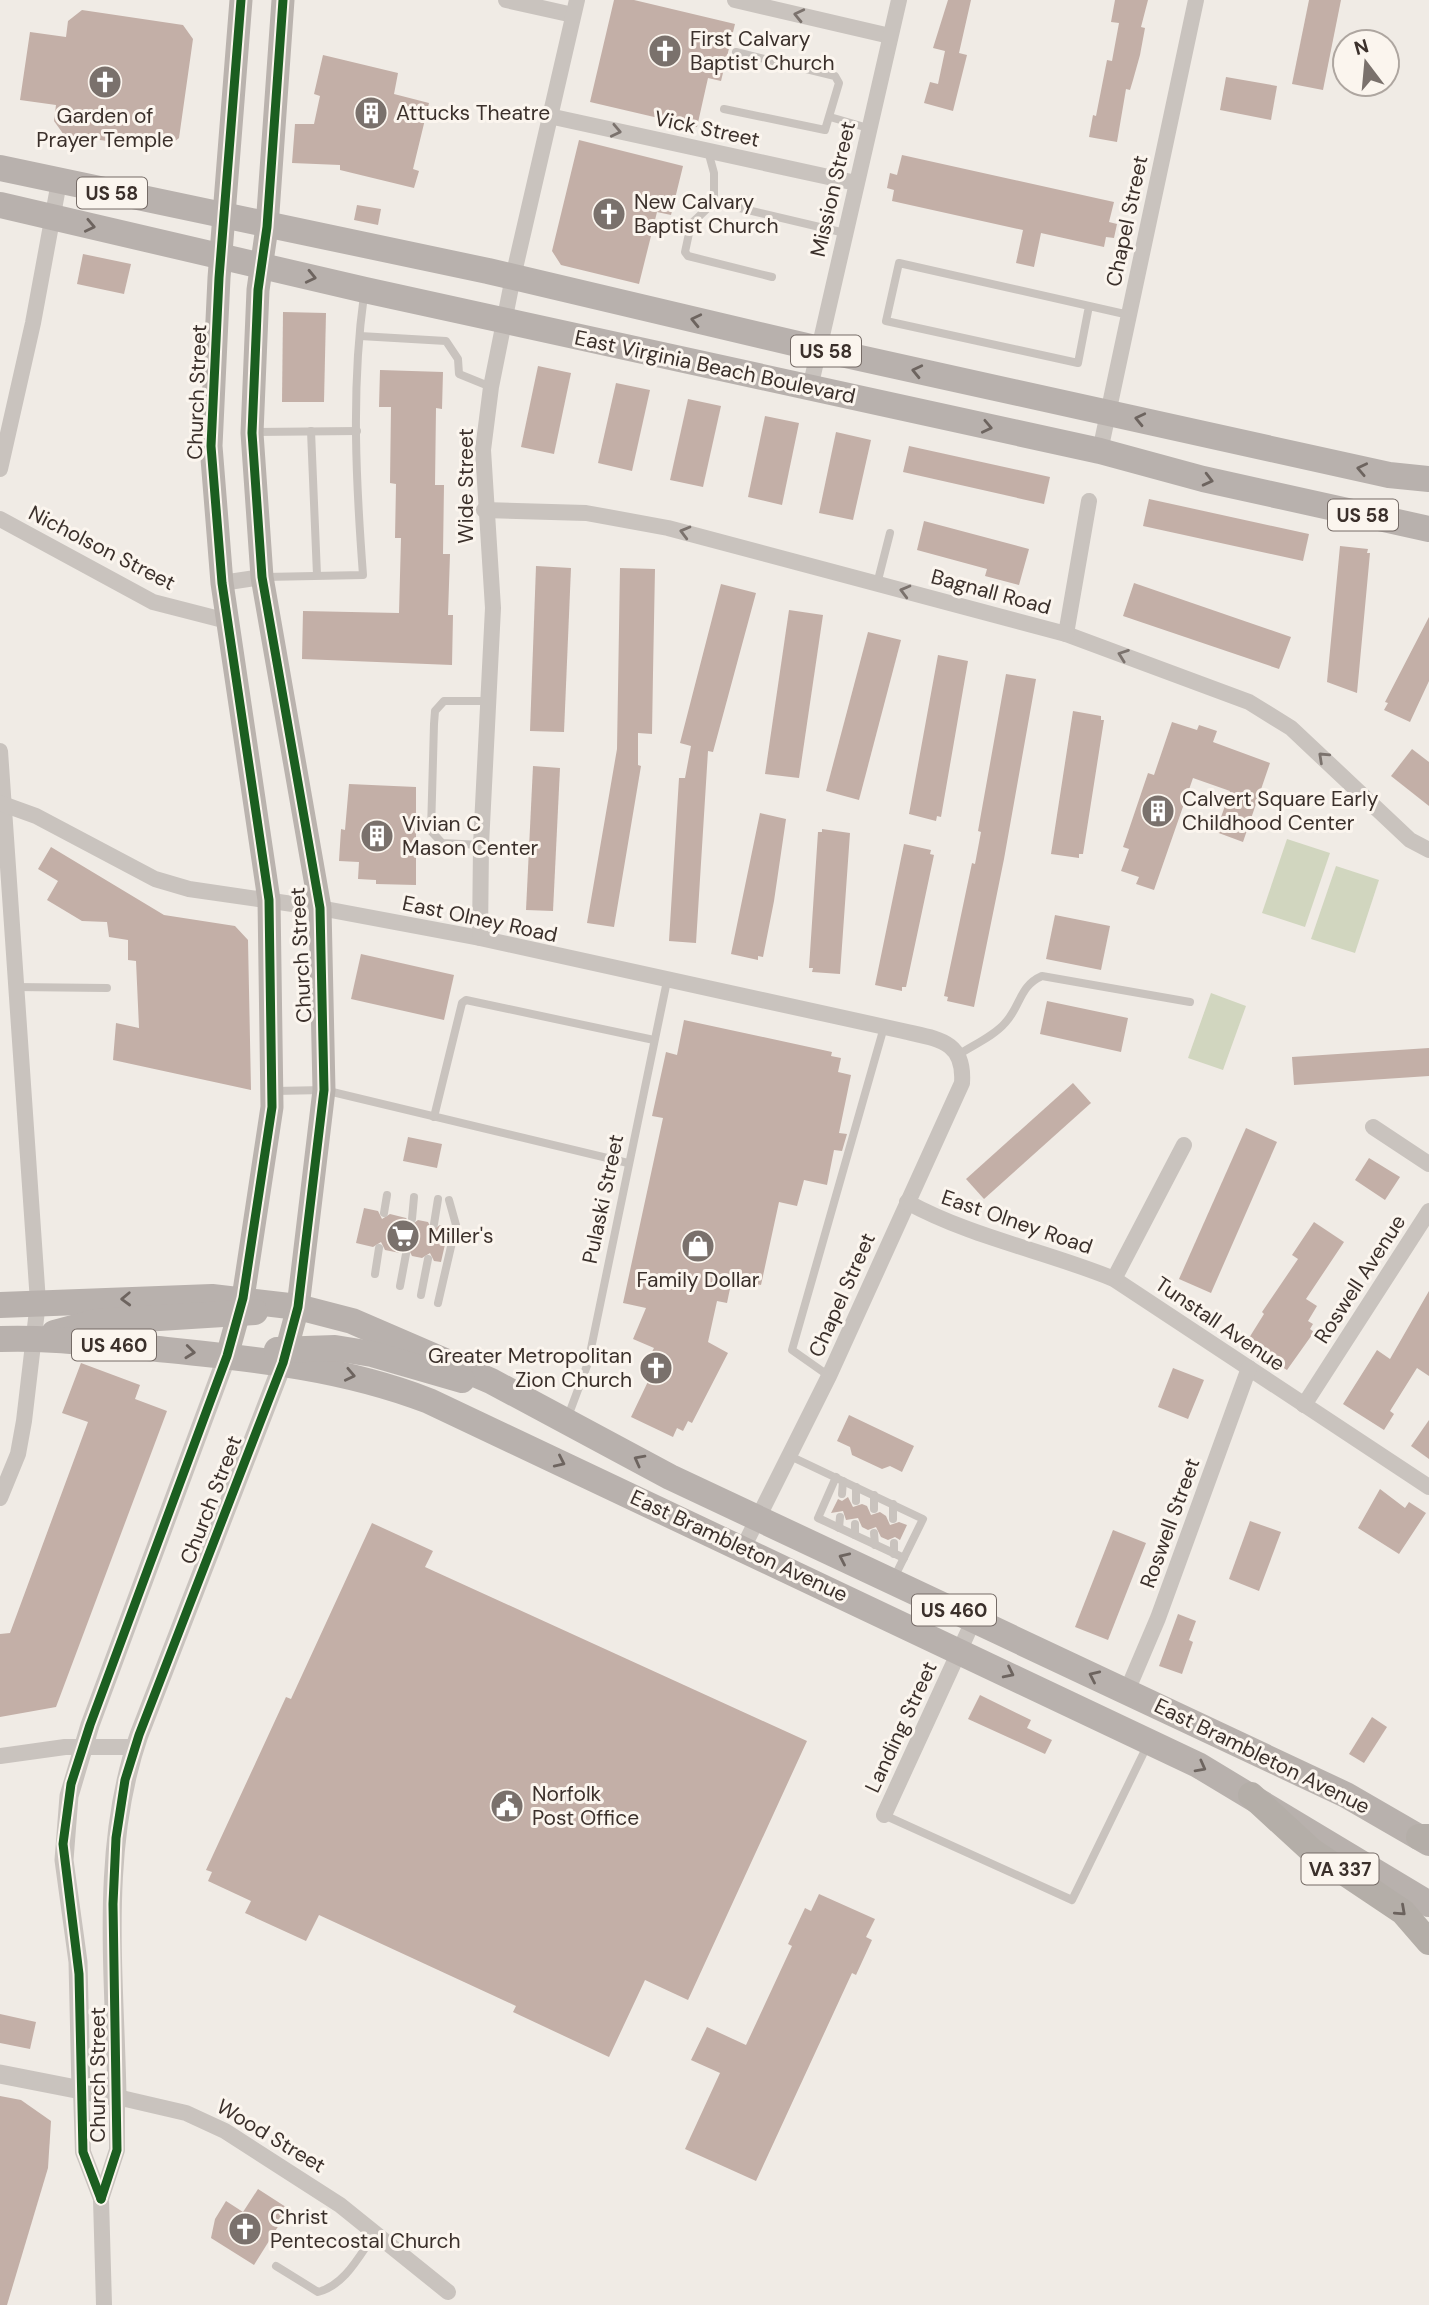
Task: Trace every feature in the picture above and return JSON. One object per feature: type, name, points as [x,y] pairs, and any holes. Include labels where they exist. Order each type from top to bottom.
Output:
[{"type":"highway","name":"VA 337","points":[[1251,1795],[1312,1851],[1391,1903],[1429,1942]]},
{"type":"main road","name":"Church Street","points":[[227,1356],[241,1306],[272,1091],[269,900],[222,583],[211,446],[221,254],[241,0]]},
{"type":"main road","name":"Church Street","points":[[283,0],[252,432],[262,577],[320,908],[324,1090],[299,1307],[285,1357]]},
{"type":"main road","name":"East Virginia Beach Boulevard","points":[[0,168],[267,227],[513,277],[819,349],[1389,475],[1429,479]]},
{"type":"main road","name":"East Virginia Beach Boulevard","points":[[0,205],[221,254],[365,290],[1101,452],[1203,479],[1429,529]]},
{"type":"main road","name":"East Brambleton Avenue","points":[[0,1305],[37,1302],[299,1307],[333,1314],[384,1332],[491,1381],[670,1477],[758,1518],[813,1530],[898,1569],[974,1619],[1346,1795],[1426,1839]]},
{"type":"main road","points":[[32,1339],[94,1322],[241,1306]]},
{"type":"main road","name":"East Brambleton Avenue","points":[[0,1339],[32,1339],[227,1356],[285,1357],[360,1377],[429,1401],[1149,1741],[1251,1795],[1429,1904]]},
{"type":"main road","points":[[285,1357],[335,1348],[372,1354],[453,1379],[491,1381]]},
{"type":"street","points":[[506,0],[575,7]]},
{"type":"street","points":[[735,0],[890,36]]},
{"type":"street","name":"Mission Street","points":[[810,388],[899,0]]},
{"type":"street","name":"Chapel Street","points":[[1101,452],[1196,0]]},
{"type":"street","name":"Wide Street","points":[[480,938],[481,845],[493,608],[484,510],[482,450],[491,387],[513,277],[575,7]]},
{"type":"street","name":"Vick Street","points":[[550,116],[856,183]]},
{"type":"street","points":[[0,469],[59,182]]},
{"type":"street","points":[[1066,634],[1089,501]]},
{"type":"street","name":"Bagnall Road","points":[[484,510],[586,513],[668,528],[1066,634],[1249,702],[1291,728],[1410,840],[1429,850]]},
{"type":"street","name":"Nicholson Street","points":[[0,519],[153,602],[227,621]]},
{"type":"street","points":[[222,583],[262,577]]},
{"type":"street","points":[[0,751],[37,1302],[18,1454],[0,1498]]},
{"type":"street","name":"East Olney Road","points":[[2,804],[54,825],[155,879],[189,889],[320,908],[480,938],[942,1040],[958,1055]]},
{"type":"street","name":"Chapel Street","points":[[743,1548],[829,1376],[962,1083],[963,1068],[958,1055]]},
{"type":"street","points":[[1373,1127],[1429,1164]]},
{"type":"street","points":[[1114,1279],[1184,1145]]},
{"type":"street","name":"East Olney Road","points":[[907,1202],[991,1239],[1067,1260],[1114,1279]]},
{"type":"street","name":"Roswell Avenue","points":[[1304,1405],[1429,1211]]},
{"type":"street","name":"Tunstall Avenue","points":[[1114,1279],[1429,1487]]},
{"type":"street","name":"Church Street","points":[[104,2305],[101,2199],[83,2152],[78,1962],[63,1844],[69,1796],[82,1746],[227,1356]]},
{"type":"street","name":"Church Street","points":[[101,2199],[117,2150],[114,1863],[121,1801],[134,1747],[285,1357]]},
{"type":"street","name":"Roswell Street","points":[[1127,1691],[1158,1618],[1249,1368]]},
{"type":"street","name":"Landing Street","points":[[884,1815],[974,1619]]},
{"type":"street","points":[[0,1756],[82,1746],[134,1747]]},
{"type":"street","name":"Wood Street","points":[[0,2074],[186,2113],[216,2126],[340,2205],[448,2292]]},
{"type":"lane","points":[[724,109],[820,131],[828,128],[839,83],[835,76],[736,52]]},
{"type":"lane","points":[[830,117],[868,128]]},
{"type":"lane","points":[[708,151],[714,173],[714,202],[691,224],[685,252],[688,256],[772,277]]},
{"type":"lane","points":[[714,202],[845,233]]},
{"type":"lane","points":[[1089,306],[1078,363],[886,321],[899,263],[1129,315]]},
{"type":"lane","points":[[262,577],[363,575],[357,492],[357,431],[360,336],[365,290]]},
{"type":"lane","points":[[360,336],[446,341],[458,359],[459,374],[491,387]]},
{"type":"lane","points":[[311,430],[317,575]]},
{"type":"lane","points":[[252,432],[357,431]]},
{"type":"lane","points":[[877,584],[890,533]]},
{"type":"lane","points":[[481,845],[442,843],[431,831],[434,724],[435,711],[444,701],[488,701]]},
{"type":"lane","points":[[958,1055],[1005,1024],[1022,990],[1029,981],[1042,976],[1190,1002]]},
{"type":"lane","name":"Pulaski Street","points":[[566,1422],[588,1363],[667,981]]},
{"type":"lane","points":[[15,986],[107,988]]},
{"type":"lane","points":[[434,1117],[462,1003],[466,1000],[653,1040]]},
{"type":"lane","points":[[829,1376],[792,1350],[884,1027]]},
{"type":"lane","points":[[272,1091],[324,1090],[628,1163]]},
{"type":"lane","points":[[384,1213],[387,1195]]},
{"type":"lane","points":[[412,1219],[414,1197]]},
{"type":"lane","points":[[434,1224],[438,1199]]},
{"type":"lane","points":[[438,1303],[456,1225],[449,1200]]},
{"type":"lane","points":[[375,1273],[379,1248]]},
{"type":"lane","points":[[400,1286],[406,1254]]},
{"type":"lane","points":[[421,1295],[428,1259]]},
{"type":"lane","points":[[790,1456],[923,1519],[898,1569]]},
{"type":"lane","points":[[840,1479],[842,1494]]},
{"type":"lane","points":[[813,1530],[840,1479]]},
{"type":"lane","points":[[856,1487],[856,1501]]},
{"type":"lane","points":[[874,1495],[874,1509]]},
{"type":"lane","points":[[893,1504],[893,1519]]},
{"type":"lane","points":[[839,1528],[840,1517]]},
{"type":"lane","points":[[855,1524],[855,1535]]},
{"type":"lane","points":[[813,1530],[839,1528],[894,1554]]},
{"type":"lane","points":[[874,1533],[875,1545]]},
{"type":"lane","points":[[894,1543],[898,1569]]},
{"type":"lane","points":[[884,1815],[1072,1900],[1149,1741]]},
{"type":"lane","points":[[276,2266],[318,2292],[329,2289],[340,2282],[374,2235]]},
{"type":"green space","points":[[1287,839],[1330,853],[1305,927],[1262,913]]},
{"type":"green space","points":[[1336,866],[1379,880],[1355,953],[1311,939]]},
{"type":"green space","points":[[1211,993],[1246,1006],[1223,1070],[1188,1058]]},
{"type":"building","name":"First Calvary Baptist Church","points":[[614,0],[634,0],[735,24],[721,81],[708,78],[697,127],[590,102]]},
{"type":"building","points":[[948,0],[971,0],[959,53],[967,55],[953,111],[924,103],[930,82],[938,84],[945,51],[933,48]]},
{"type":"building","points":[[1115,0],[1148,0],[1141,27],[1145,28],[1140,55],[1130,90],[1126,89],[1117,142],[1089,137],[1107,60],[1112,61],[1119,23],[1111,22]]},
{"type":"building","points":[[1309,0],[1341,0],[1335,28],[1331,28],[1331,50],[1323,90],[1292,84]]},
{"type":"building","name":"Garden of Prayer Temple","points":[[82,10],[183,25],[193,39],[179,138],[165,149],[64,135],[54,121],[56,105],[20,100],[30,32],[66,37],[68,21]]},
{"type":"building","name":"Attucks Theatre","points":[[323,55],[398,73],[394,94],[429,103],[413,169],[419,171],[414,188],[340,170],[340,165],[292,163],[295,124],[314,124],[320,96],[314,94]]},
{"type":"building","points":[[1226,77],[1277,86],[1271,120],[1220,110]]},
{"type":"building","name":"New Calvary Baptist Church","points":[[579,140],[683,166],[671,215],[657,212],[639,284],[561,265],[552,251]]},
{"type":"building","points":[[902,155],[1114,202],[1109,222],[1117,224],[1114,238],[1106,237],[1104,247],[1041,233],[1034,267],[1016,263],[1023,230],[892,201],[894,190],[887,188],[890,173],[897,175]]},
{"type":"building","points":[[357,205],[381,209],[378,225],[354,220]]},
{"type":"building","points":[[83,254],[131,264],[124,294],[77,284]]},
{"type":"building","points":[[283,312],[326,313],[324,402],[282,402]]},
{"type":"building","points":[[538,366],[571,373],[554,454],[521,447]]},
{"type":"building","points":[[380,370],[443,372],[442,409],[436,408],[435,485],[444,485],[443,554],[450,554],[448,615],[453,615],[452,665],[302,659],[303,611],[399,613],[401,538],[395,538],[396,484],[390,483],[391,407],[379,407]]},
{"type":"building","points":[[616,383],[650,390],[632,471],[598,463]]},
{"type":"building","points":[[688,399],[721,406],[703,487],[670,480]]},
{"type":"building","points":[[765,416],[799,423],[782,505],[748,497]]},
{"type":"building","points":[[836,432],[871,440],[853,520],[819,513]]},
{"type":"building","points":[[909,446],[1050,477],[1044,504],[903,472]]},
{"type":"building","points":[[1149,499],[1309,534],[1303,561],[1143,526]]},
{"type":"building","points":[[924,521],[1029,549],[1019,585],[985,576],[987,569],[917,550]]},
{"type":"building","points":[[1340,546],[1368,549],[1367,553],[1370,553],[1357,693],[1327,682]]},
{"type":"building","points":[[536,566],[571,568],[564,732],[530,731]]},
{"type":"building","points":[[620,568],[655,569],[652,734],[638,733],[638,765],[641,766],[614,927],[587,923],[617,749]]},
{"type":"building","points":[[1134,583],[1291,637],[1279,669],[1123,616]]},
{"type":"building","points":[[721,584],[756,593],[713,752],[708,751],[696,943],[669,941],[679,778],[685,778],[691,746],[680,743]]},
{"type":"building","points":[[789,610],[823,615],[799,778],[765,774]]},
{"type":"building","points":[[1429,617],[1429,681],[1410,722],[1384,710],[1388,703],[1385,702]]},
{"type":"building","points":[[868,632],[901,640],[859,800],[826,791]]},
{"type":"building","points":[[938,655],[968,661],[941,817],[937,816],[936,821],[909,814]]},
{"type":"building","points":[[1006,674],[1036,679],[974,1007],[947,1001],[948,997],[944,996],[972,863],[975,864],[981,832],[978,831]]},
{"type":"building","points":[[1073,711],[1101,716],[1101,720],[1104,720],[1083,854],[1079,854],[1079,858],[1051,854]]},
{"type":"building","name":"Calvert Square Early Childhood Center","points":[[1172,722],[1197,730],[1199,725],[1217,731],[1213,742],[1270,763],[1243,842],[1216,832],[1230,791],[1193,778],[1154,890],[1136,884],[1139,877],[1121,871],[1129,849],[1123,847],[1148,773],[1154,775]]},
{"type":"building","points":[[1412,749],[1429,762],[1429,806],[1391,776]]},
{"type":"building","points":[[533,766],[560,768],[553,911],[526,910]]},
{"type":"building","name":"Vivian C Mason Center","points":[[349,784],[416,787],[416,885],[376,884],[376,880],[358,879],[359,862],[339,861],[341,829],[345,830]]},
{"type":"building","points":[[760,813],[786,819],[763,957],[758,956],[758,960],[731,954]]},
{"type":"building","points":[[822,829],[850,833],[840,974],[812,972],[813,968],[809,968],[818,832],[822,832]]},
{"type":"building","points":[[904,844],[931,850],[930,854],[934,855],[906,987],[902,987],[902,991],[875,985]]},
{"type":"building","points":[[51,847],[164,915],[235,926],[248,940],[251,1090],[113,1060],[116,1023],[139,1028],[136,961],[128,960],[128,940],[109,937],[107,922],[82,921],[47,900],[58,881],[38,869]]},
{"type":"building","points":[[1055,915],[1110,926],[1101,970],[1046,959]]},
{"type":"building","points":[[361,954],[454,975],[444,1020],[351,999]]},
{"type":"building","points":[[1047,1001],[1128,1018],[1121,1052],[1040,1034]]},
{"type":"building","points":[[684,1020],[832,1052],[831,1056],[841,1058],[838,1072],[851,1075],[839,1133],[847,1134],[842,1151],[834,1150],[827,1185],[804,1180],[797,1206],[779,1202],[761,1285],[732,1279],[727,1303],[717,1301],[708,1342],[728,1353],[692,1423],[688,1421],[683,1431],[677,1428],[673,1437],[631,1417],[653,1371],[644,1367],[654,1348],[633,1339],[646,1308],[623,1303],[663,1118],[652,1116],[666,1052],[677,1055]]},
{"type":"building","points":[[1429,1048],[1429,1076],[1294,1085],[1292,1057]]},
{"type":"building","points":[[1073,1083],[1091,1103],[984,1199],[966,1179]]},
{"type":"building","points":[[1246,1128],[1277,1142],[1211,1293],[1179,1279]]},
{"type":"building","points":[[408,1137],[442,1144],[437,1168],[403,1161]]},
{"type":"building","points":[[1369,1158],[1400,1177],[1385,1200],[1355,1180]]},
{"type":"building","points":[[364,1208],[378,1211],[382,1219],[390,1214],[406,1218],[411,1225],[418,1220],[428,1222],[432,1230],[440,1225],[449,1227],[441,1262],[434,1261],[430,1253],[422,1258],[412,1256],[408,1248],[400,1253],[385,1250],[381,1242],[373,1247],[356,1243]]},
{"type":"building","points":[[1314,1222],[1344,1242],[1306,1299],[1317,1306],[1308,1321],[1313,1324],[1310,1329],[1314,1332],[1287,1370],[1259,1353],[1263,1347],[1249,1338],[1264,1314],[1262,1312],[1298,1259],[1292,1255]]},
{"type":"building","points":[[1429,1291],[1429,1376],[1417,1368],[1390,1411],[1394,1414],[1384,1430],[1343,1404],[1377,1350],[1390,1359]]},
{"type":"building","points":[[81,1363],[140,1385],[135,1399],[167,1411],[56,1707],[0,1717],[0,1634],[10,1633],[88,1422],[62,1413]]},
{"type":"building","points":[[1173,1368],[1204,1380],[1188,1419],[1158,1407]]},
{"type":"building","points":[[849,1415],[914,1446],[902,1472],[890,1466],[882,1469],[852,1455],[850,1447],[837,1441]]},
{"type":"building","points":[[1429,1420],[1429,1459],[1411,1446]]},
{"type":"building","points":[[1380,1489],[1405,1508],[1409,1502],[1426,1513],[1399,1554],[1358,1528]]},
{"type":"building","points":[[848,1497],[853,1507],[862,1504],[867,1506],[871,1515],[880,1512],[886,1516],[890,1525],[899,1522],[907,1525],[900,1540],[895,1537],[888,1540],[881,1537],[876,1527],[868,1530],[862,1527],[858,1518],[846,1520],[843,1511],[831,1513],[838,1499],[842,1501]]},
{"type":"building","points":[[1250,1521],[1281,1532],[1259,1591],[1229,1579]]},
{"type":"building","name":"Norfolk Post Office","points":[[372,1523],[433,1551],[425,1567],[807,1741],[688,2000],[645,1980],[609,2057],[513,2012],[516,2006],[319,1915],[306,1941],[245,1913],[251,1901],[208,1881],[212,1872],[206,1870],[286,1697],[291,1699]]},
{"type":"building","points":[[1113,1530],[1146,1543],[1108,1640],[1075,1627]]},
{"type":"building","points":[[1178,1614],[1196,1621],[1189,1640],[1193,1642],[1182,1674],[1159,1666]]},
{"type":"building","points":[[980,1695],[1031,1720],[1027,1728],[1052,1740],[1045,1754],[968,1719]]},
{"type":"building","points":[[1372,1717],[1387,1727],[1364,1763],[1349,1754]]},
{"type":"building","points":[[819,1894],[875,1919],[866,1937],[872,1940],[856,1975],[852,1973],[756,2181],[685,2149],[720,2073],[691,2060],[707,2027],[746,2045],[792,1946],[788,1944],[805,1908],[811,1911]]},
{"type":"building","points":[[0,2014],[36,2022],[30,2049],[0,2043]]},
{"type":"building","points":[[0,2096],[21,2100],[51,2121],[48,2168],[7,2305],[0,2305]]},
{"type":"building","name":"Christ Pentecostal Church","points":[[258,2189],[289,2209],[254,2265],[211,2238],[215,2219],[226,2201],[243,2212]]},
{"type":"cycle path","points":[[101,2199],[83,2152],[79,1974],[63,1844],[71,1784],[90,1725],[227,1356],[243,1298],[272,1107],[269,900],[222,583],[211,446],[219,278],[241,0]]},
{"type":"cycle path","points":[[101,2199],[117,2150],[113,1904],[116,1838],[125,1780],[139,1735],[283,1363],[298,1307],[324,1090],[320,908],[262,577],[252,433],[258,290],[267,227],[283,0]]},
{"type":"place","name":"First Calvary Baptist Church","points":[[665,51]]},
{"type":"place","name":"Garden of Prayer Temple","points":[[105,82]]},
{"type":"place","name":"Attucks Theatre","points":[[371,113]]},
{"type":"place","name":"New Calvary Baptist Church","points":[[609,214]]},
{"type":"place","name":"Calvert Square Early Childhood Center","points":[[1158,811]]},
{"type":"place","name":"Vivian C Mason Center","points":[[377,836]]},
{"type":"place","name":"Miller's","points":[[403,1236]]},
{"type":"place","name":"Family Dollar","points":[[698,1246]]},
{"type":"place","name":"Greater Metropolitan Zion Church","points":[[656,1368]]},
{"type":"place","name":"Norfolk Post Office","points":[[507,1806]]},
{"type":"place","name":"Christ Pentecostal Church","points":[[245,2229]]}]
